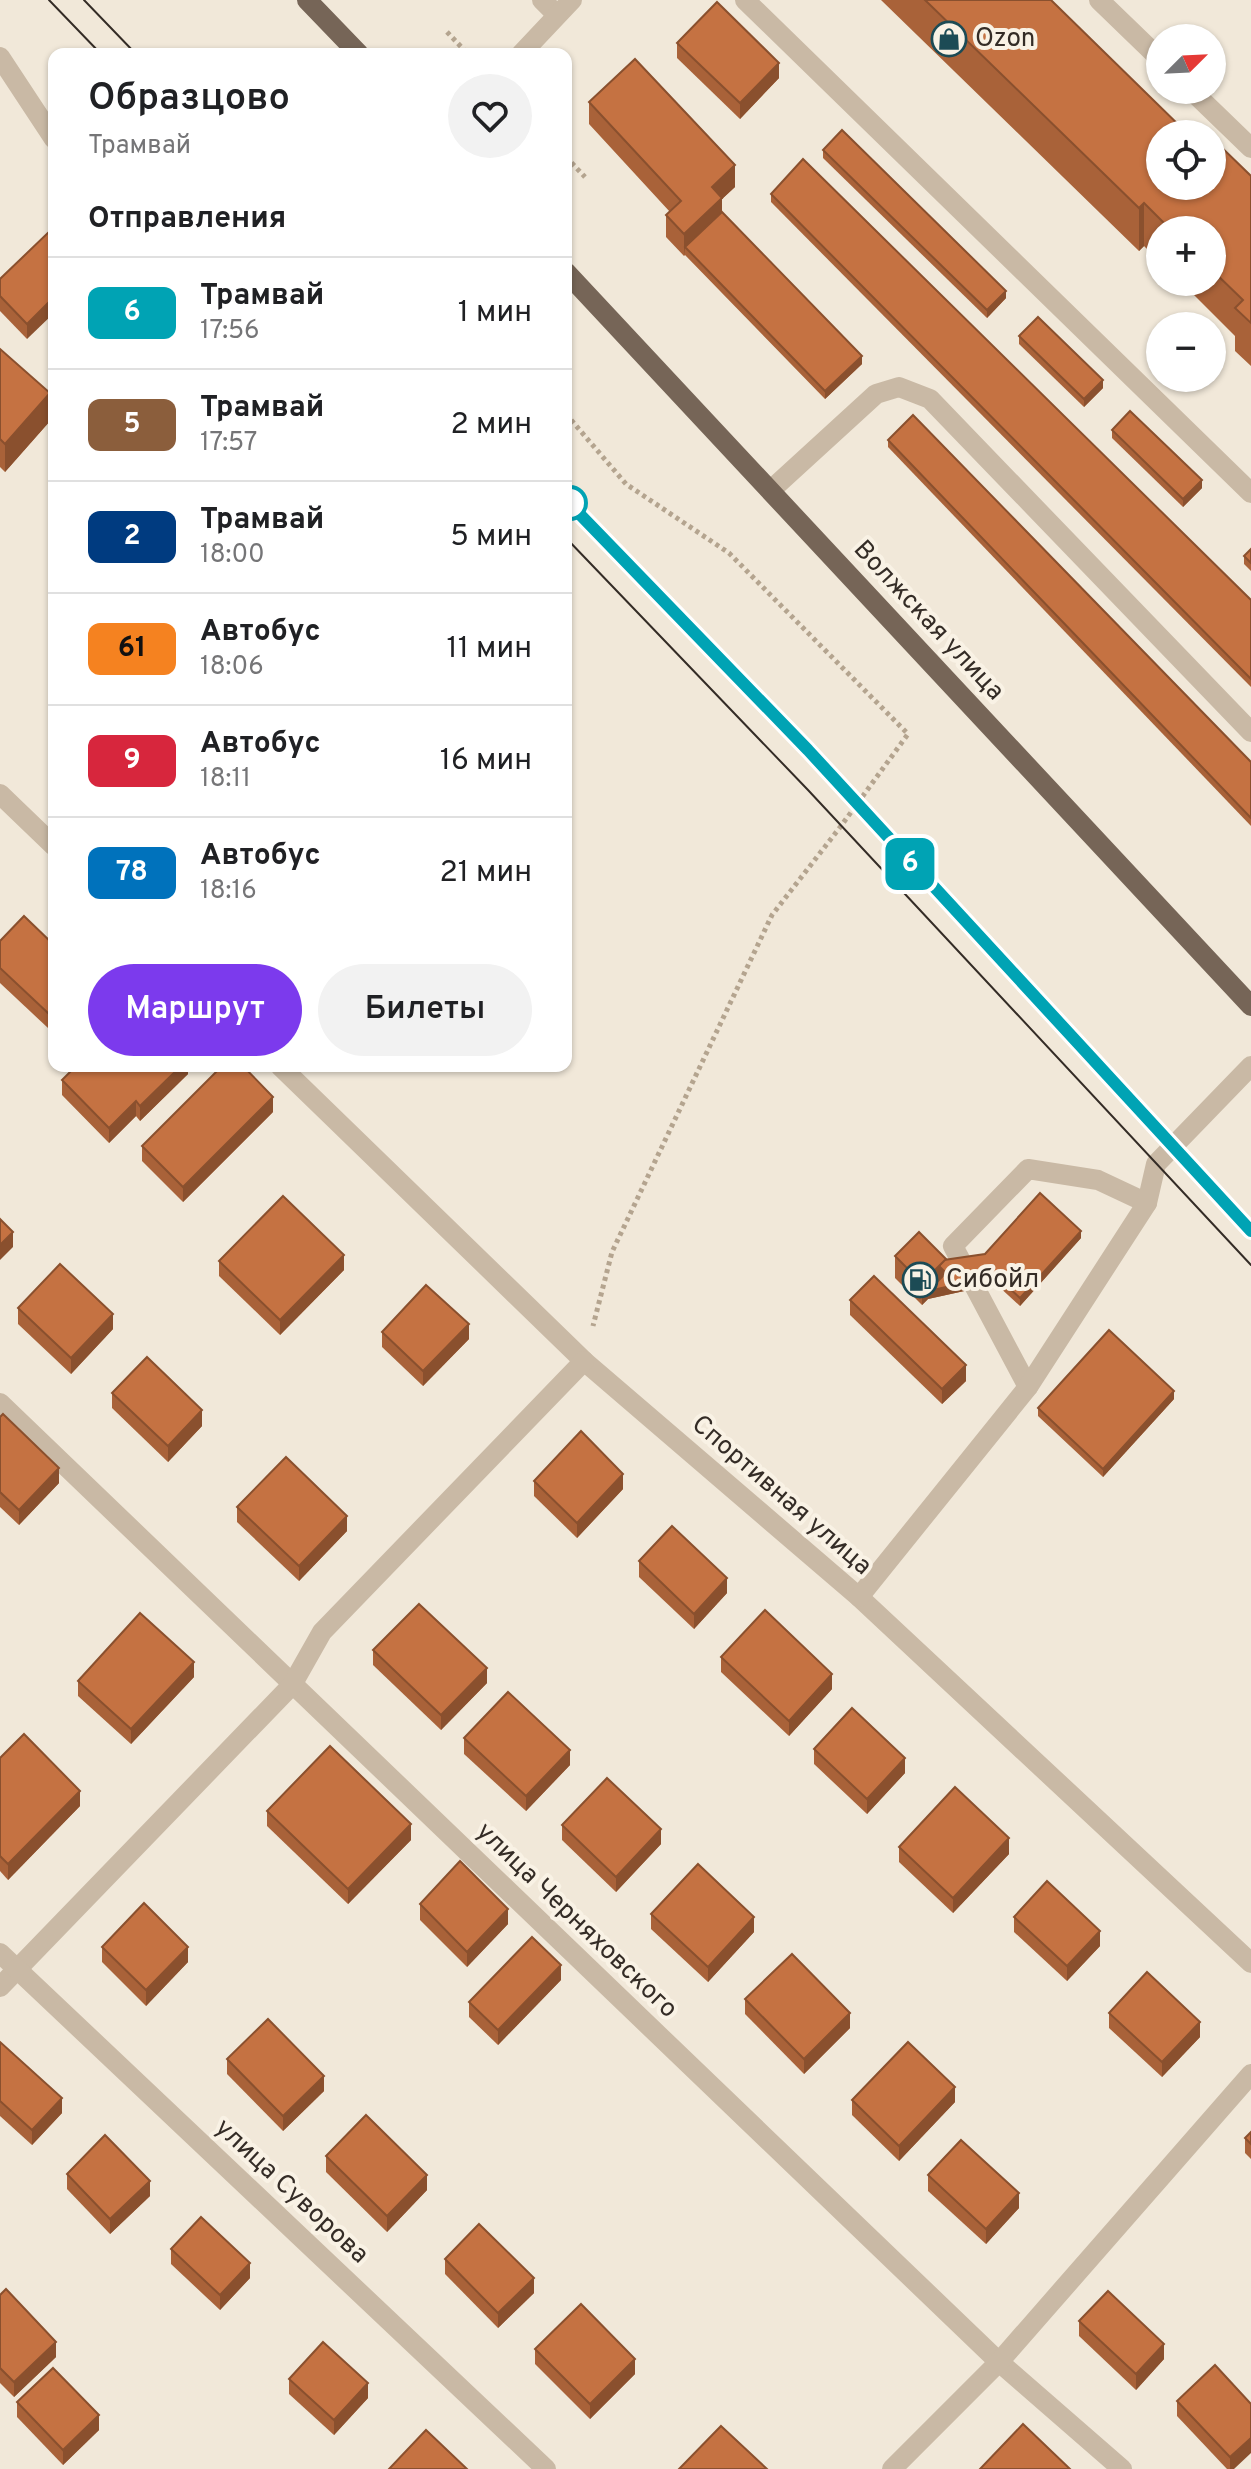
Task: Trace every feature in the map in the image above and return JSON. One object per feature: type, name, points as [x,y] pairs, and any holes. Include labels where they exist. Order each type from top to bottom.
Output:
[{"type":"main road","points":[[307,0],[353,48]]},
{"type":"main road","name":"Волжская улица","points":[[572,278],[1251,1006]]},
{"type":"street","points":[[745,0],[1251,493]]},
{"type":"street","points":[[1099,0],[1146,45]]},
{"type":"street","points":[[525,48],[557,5]]},
{"type":"street","points":[[0,57],[48,130]]},
{"type":"street","points":[[1205,104],[1251,148]]},
{"type":"street","points":[[771,490],[876,394],[899,387],[930,399],[1251,732]]},
{"type":"street","points":[[0,794],[48,840]]},
{"type":"street","points":[[859,1597],[1028,1387],[1147,1203],[1156,1164],[1251,1066]]},
{"type":"street","name":"Спортивная улица","points":[[286,1072],[584,1361],[859,1597],[1251,1963]]},
{"type":"street","points":[[1028,1387],[953,1246],[1028,1169],[1098,1180],[1147,1203]]},
{"type":"street","points":[[0,1987],[292,1685],[322,1632],[584,1361]]},
{"type":"street","name":"улица Черняховского","points":[[0,1403],[999,2362],[1122,2469]]},
{"type":"street","name":"улица Суворова","points":[[0,1953],[546,2469]]},
{"type":"street","points":[[892,2469],[999,2362],[1251,2074]]},
{"type":"path","points":[[447,32],[462,48]]},
{"type":"path","points":[[572,163],[585,177]]},
{"type":"path","points":[[572,421],[626,484],[729,553],[908,734],[772,915],[612,1252],[584,1361]]},
{"type":"building","points":[[925,0],[1051,0],[1146,93],[1146,104],[1157,104],[1174,120],[1146,120],[1146,200],[1226,200],[1226,152],[1251,176],[1251,323],[1235,308],[1243,300],[1226,284],[1226,216],[1157,216],[1144,203],[1139,208]]},
{"type":"building","points":[[717,2],[779,63],[740,103],[677,43]]},
{"type":"building","points":[[635,59],[735,165],[712,187],[722,198],[684,234],[666,215],[681,201],[589,102]]},
{"type":"building","points":[[842,130],[1006,291],[987,310],[823,150]]},
{"type":"building","points":[[803,159],[1251,600],[1251,679],[771,194]]},
{"type":"building","points":[[722,212],[862,356],[825,391],[685,247]]},
{"type":"building","points":[[48,233],[48,303],[27,324],[0,296],[0,279]]},
{"type":"building","points":[[1038,317],[1103,380],[1084,399],[1019,336]]},
{"type":"building","points":[[0,349],[48,391],[48,395],[5,444],[0,439]]},
{"type":"building","points":[[1130,411],[1202,480],[1183,499],[1112,430]]},
{"type":"building","points":[[913,415],[1251,762],[1251,818],[888,440]]},
{"type":"building","points":[[1251,549],[1251,563],[1244,556]]},
{"type":"building","points":[[24,916],[48,939],[48,1013],[0,968],[0,941]]},
{"type":"building","points":[[70,1072],[175,1072],[140,1106],[136,1101],[109,1128],[62,1080]]},
{"type":"building","points":[[216,1072],[249,1072],[273,1097],[183,1187],[142,1146]]},
{"type":"building","points":[[1040,1193],[1081,1231],[1020,1298],[996,1276],[928,1291],[946,1273],[939,1266],[944,1260],[985,1254]]},
{"type":"building","points":[[283,1196],[344,1255],[280,1320],[219,1261]]},
{"type":"building","points":[[0,1219],[13,1232],[0,1245]]},
{"type":"building","points":[[919,1232],[946,1259],[922,1283],[895,1256]]},
{"type":"building","points":[[60,1264],[113,1314],[71,1358],[18,1308]]},
{"type":"building","points":[[874,1276],[966,1365],[942,1389],[850,1300]]},
{"type":"building","points":[[426,1285],[469,1324],[423,1371],[382,1332]]},
{"type":"building","points":[[1109,1330],[1174,1391],[1103,1469],[1038,1408]]},
{"type":"building","points":[[147,1357],[202,1410],[168,1446],[112,1393]]},
{"type":"building","points":[[3,1414],[59,1468],[19,1510],[0,1492],[0,1417]]},
{"type":"building","points":[[581,1431],[623,1474],[577,1523],[534,1481]]},
{"type":"building","points":[[286,1457],[347,1516],[299,1566],[237,1507]]},
{"type":"building","points":[[672,1526],[727,1578],[694,1614],[639,1561]]},
{"type":"building","points":[[419,1604],[487,1668],[441,1715],[373,1650]]},
{"type":"building","points":[[765,1610],[832,1674],[789,1721],[721,1657]]},
{"type":"building","points":[[140,1613],[194,1662],[131,1729],[78,1681]]},
{"type":"building","points":[[508,1692],[570,1750],[526,1796],[464,1738]]},
{"type":"building","points":[[852,1708],[905,1758],[867,1799],[814,1749]]},
{"type":"building","points":[[24,1734],[80,1791],[8,1864],[0,1856],[0,1758]]},
{"type":"building","points":[[330,1746],[411,1824],[348,1889],[267,1811]]},
{"type":"building","points":[[607,1778],[661,1829],[616,1877],[562,1825]]},
{"type":"building","points":[[955,1787],[1009,1838],[953,1898],[899,1847]]},
{"type":"building","points":[[460,1861],[508,1909],[467,1952],[420,1904]]},
{"type":"building","points":[[698,1864],[754,1917],[708,1967],[651,1914]]},
{"type":"building","points":[[1047,1881],[1100,1931],[1067,1966],[1014,1917]]},
{"type":"building","points":[[144,1903],[188,1947],[146,1990],[102,1947]]},
{"type":"building","points":[[532,1937],[561,1965],[498,2030],[469,2002]]},
{"type":"building","points":[[792,1954],[850,2013],[804,2059],[745,1999]]},
{"type":"building","points":[[1147,1972],[1200,2022],[1162,2062],[1109,2013]]},
{"type":"building","points":[[268,2019],[324,2076],[283,2116],[227,2059]]},
{"type":"building","points":[[0,2042],[62,2098],[32,2130],[0,2101]]},
{"type":"building","points":[[908,2042],[955,2087],[899,2146],[852,2100]]},
{"type":"building","points":[[366,2115],[427,2175],[387,2216],[326,2156]]},
{"type":"building","points":[[105,2135],[150,2181],[110,2219],[67,2174]]},
{"type":"building","points":[[961,2140],[1019,2193],[986,2229],[928,2175]]},
{"type":"building","points":[[201,2217],[250,2263],[220,2295],[171,2249]]},
{"type":"building","points":[[479,2224],[534,2278],[498,2313],[445,2259]]},
{"type":"building","points":[[6,2289],[56,2342],[14,2382],[0,2368],[0,2295]]},
{"type":"building","points":[[1108,2291],[1164,2344],[1136,2374],[1079,2321]]},
{"type":"building","points":[[581,2304],[635,2359],[590,2404],[535,2349]]},
{"type":"building","points":[[323,2342],[368,2383],[334,2420],[289,2379]]},
{"type":"building","points":[[1215,2365],[1251,2404],[1251,2438],[1230,2457],[1177,2401]]},
{"type":"building","points":[[53,2368],[99,2415],[63,2450],[17,2402]]},
{"type":"building","points":[[1023,2424],[1070,2469],[980,2469]]},
{"type":"building","points":[[721,2426],[767,2469],[679,2469]]},
{"type":"building","points":[[426,2430],[467,2469],[389,2469]]},
{"type":"tram line","points":[[49,0],[95,48]]},
{"type":"tram line","points":[[84,0],[130,48]]},
{"type":"tram line","points":[[572,506],[808,750],[1251,1231]]},
{"type":"tram line","name":"6","points":[[572,506],[808,750],[1251,1231]]},
{"type":"tram line","points":[[572,544],[808,790],[1251,1265]]},
{"type":"place","name":"Ozon","points":[[949,39]]},
{"type":"place","name":"Сибойл","points":[[920,1280]]}]
